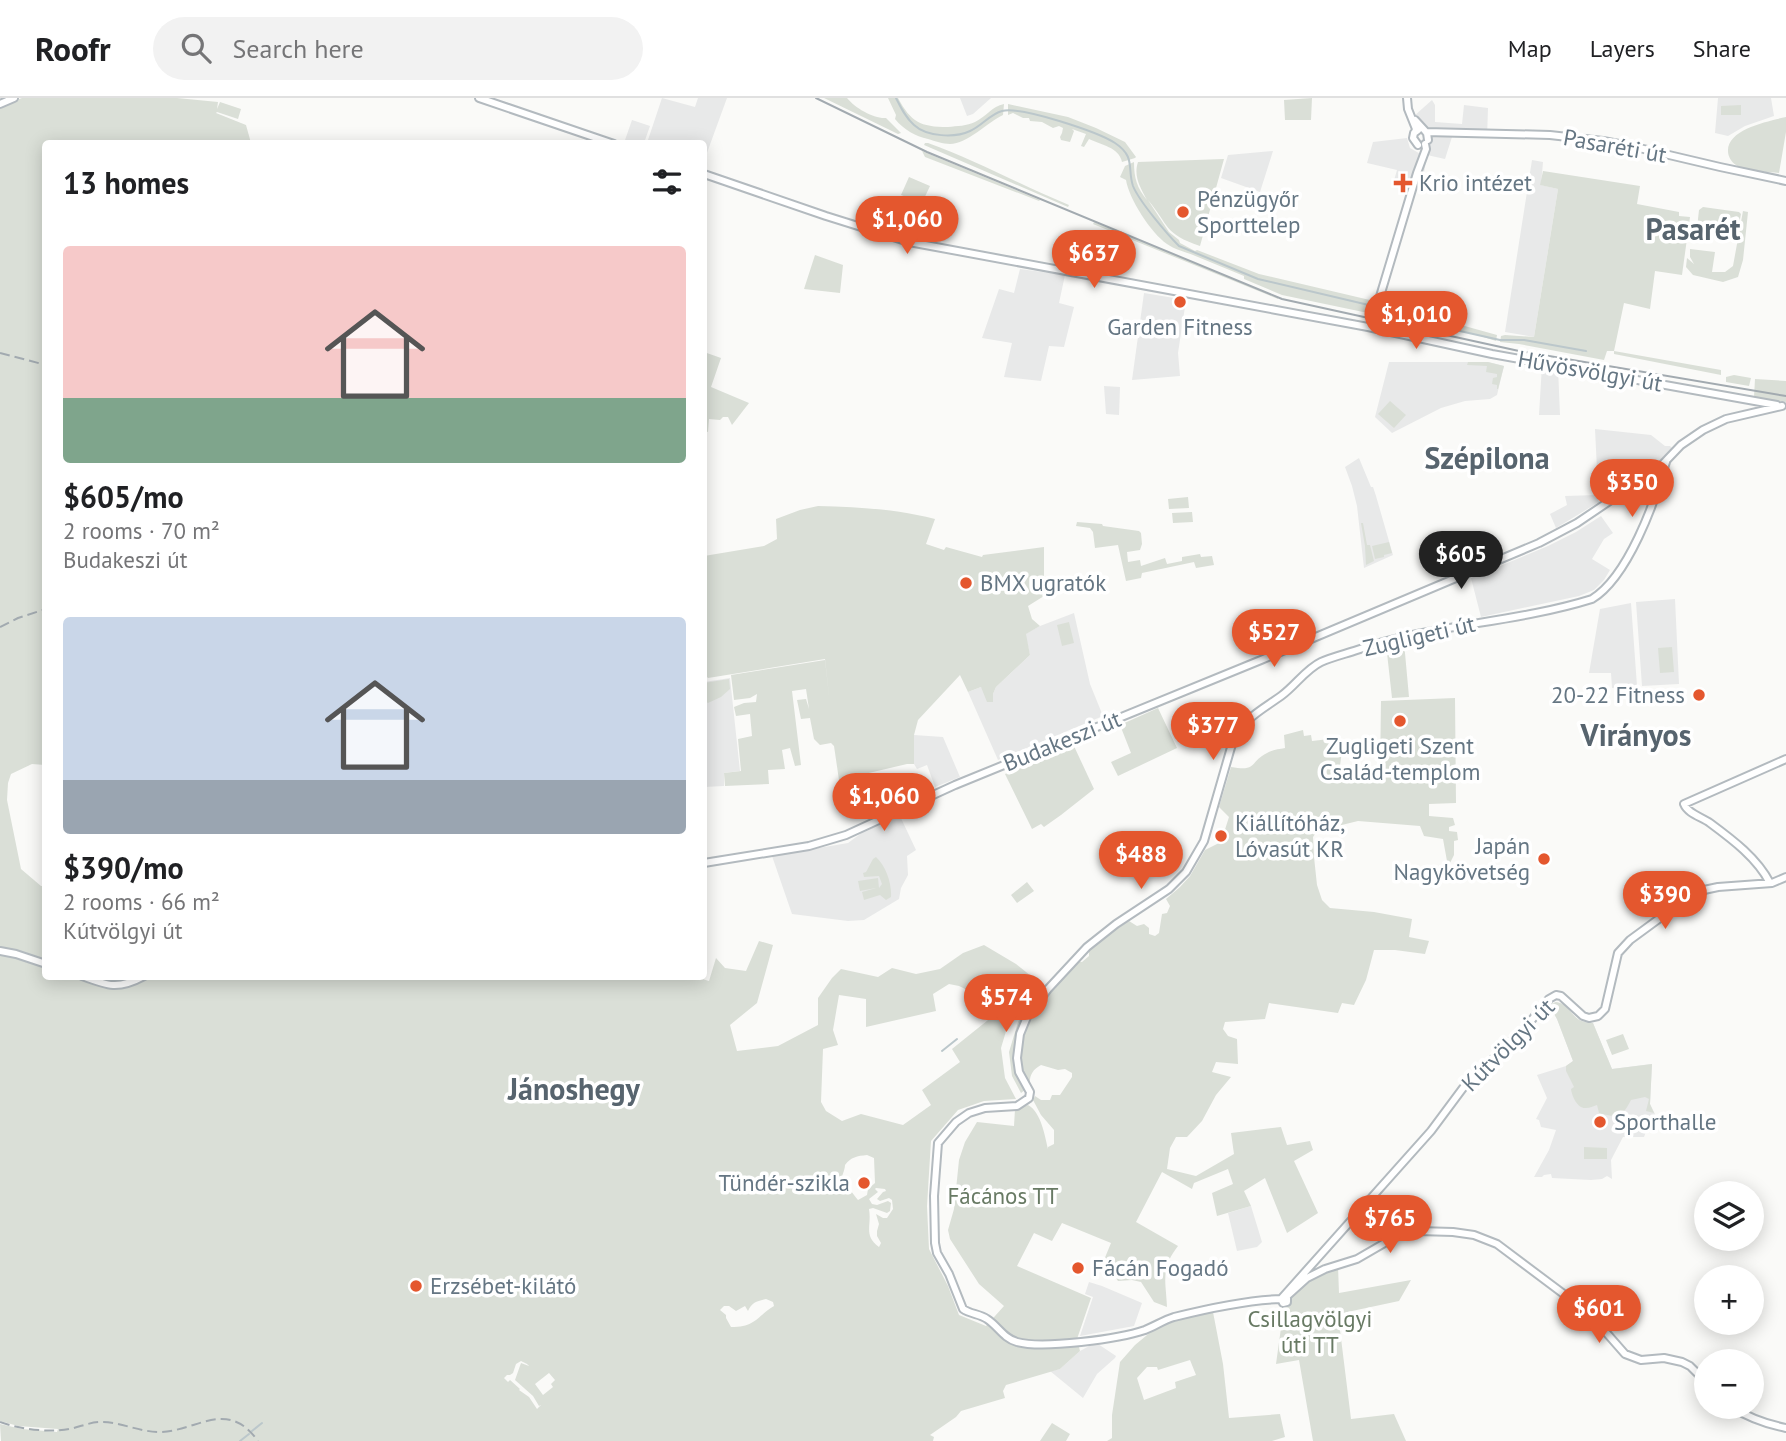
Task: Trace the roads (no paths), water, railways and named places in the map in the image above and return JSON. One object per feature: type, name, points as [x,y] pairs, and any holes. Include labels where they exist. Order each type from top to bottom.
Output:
[{"type":"street","points":[[0,104],[14,98]]},
{"type":"street","points":[[479,98],[602,140]]},
{"type":"street","points":[[1368,327],[1372,323],[1424,143],[1421,131],[1409,113],[1407,98]]},
{"type":"street","points":[[1421,131],[1413,138],[1424,143]]},
{"type":"street","name":"Pasaréti út","points":[[1421,131],[1550,135],[1603,141],[1786,181]]},
{"type":"street","name":"Pasaréti út","points":[[1424,143],[1441,133]]},
{"type":"street","name":"Hűvösvölgyi út","points":[[707,174],[909,242],[1368,327],[1492,354],[1784,406]]},
{"type":"street","name":"Budakeszi út","points":[[707,863],[809,846],[853,832],[955,785],[1552,538],[1651,473],[1666,462],[1685,441],[1708,427],[1726,419],[1784,406]]},
{"type":"street","name":"Zugligeti út","points":[[1284,1297],[1178,1316],[1148,1329],[1099,1339],[1030,1343],[1007,1338],[990,1321],[963,1309],[937,1253],[934,1196],[938,1143],[956,1122],[969,1113],[985,1108],[1017,1106],[1029,1098],[1030,1092],[1019,1072],[1017,1058],[1020,1034],[1027,1017],[1048,989],[1087,947],[1116,924],[1170,890],[1186,872],[1204,841],[1232,744],[1245,722],[1289,690],[1316,665],[1326,660],[1386,640],[1525,614],[1592,599],[1602,593],[1612,582],[1648,516],[1666,462]]},
{"type":"street","points":[[1651,473],[1660,481]]},
{"type":"street","points":[[1770,883],[1749,854],[1684,807],[1685,803],[1786,759]]},
{"type":"street","name":"Kútvölgyi út","points":[[1284,1297],[1431,1130],[1463,1088],[1525,1028],[1549,999],[1556,995],[1561,996],[1583,1016],[1598,1016],[1605,1009],[1616,958],[1625,944],[1690,896],[1704,890],[1770,883],[1786,877]]},
{"type":"street","points":[[0,951],[42,963]]},
{"type":"street","points":[[95,980],[114,986],[136,980]]},
{"type":"street","points":[[1284,1297],[1307,1278],[1357,1259],[1395,1237],[1418,1231],[1474,1235],[1497,1244],[1583,1309],[1625,1354],[1641,1360],[1664,1358],[1682,1362],[1694,1370]]},
{"type":"street","points":[[1755,1419],[1786,1428]]},
{"type":"waterway","points":[[896,98],[914,125],[933,134],[964,133],[1002,111],[1012,110],[1059,121],[1106,138],[1126,153],[1136,192],[1179,246],[1258,279],[1373,306]]},
{"type":"waterway","points":[[1379,308],[1424,323],[1500,340],[1524,340],[1586,351]]},
{"type":"waterway","points":[[942,1051],[957,1039]]},
{"type":"waterway","points":[[252,1431],[262,1423]]},
{"type":"waterway","points":[[240,1441],[249,1434]]},
{"type":"tram line","points":[[816,98],[927,152],[1282,299],[1519,351],[1786,396]]},
{"type":"railway","points":[[0,353],[42,364]]},
{"type":"railway","points":[[0,627],[42,610]]},
{"type":"railway","points":[[0,1422],[53,1431],[108,1422],[160,1432],[223,1419],[235,1421],[258,1441]]},
{"type":"place","name":"Krio intézet","points":[[1403,183]]},
{"type":"place","name":"Pénzügyőr Sporttelep","points":[[1183,212]]},
{"type":"place","name":"Garden Fitness","points":[[1180,302]]},
{"type":"place","name":"BMX ugratók","points":[[966,583]]},
{"type":"place","name":"20-22 Fitness","points":[[1699,695]]},
{"type":"place","name":"Zugligeti Szent Család-templom","points":[[1400,721]]},
{"type":"place","name":"Kiállítóház, Lóvasút KR","points":[[1221,836]]},
{"type":"place","name":"Japán Nagykövetség","points":[[1544,859]]},
{"type":"place","name":"Sporthalle","points":[[1600,1122]]},
{"type":"place","name":"Tündér-szikla","points":[[864,1183]]},
{"type":"place","name":"Fácán Fogadó","points":[[1078,1268]]},
{"type":"place","name":"Erzsébet-kilátó","points":[[416,1286]]},
{"type":"district","name":"Pasarét","points":[[1693,230]]},
{"type":"district","name":"Szépilona","points":[[1487,459]]},
{"type":"district","name":"Virányos","points":[[1636,736]]},
{"type":"district","name":"Jánoshegy","points":[[574,1090]]},
{"type":"park label","name":"Fácános TT","points":[[1003,1196]]},
{"type":"park label","name":"Csillagvölgyi úti TT","points":[[1310,1332]]}]
